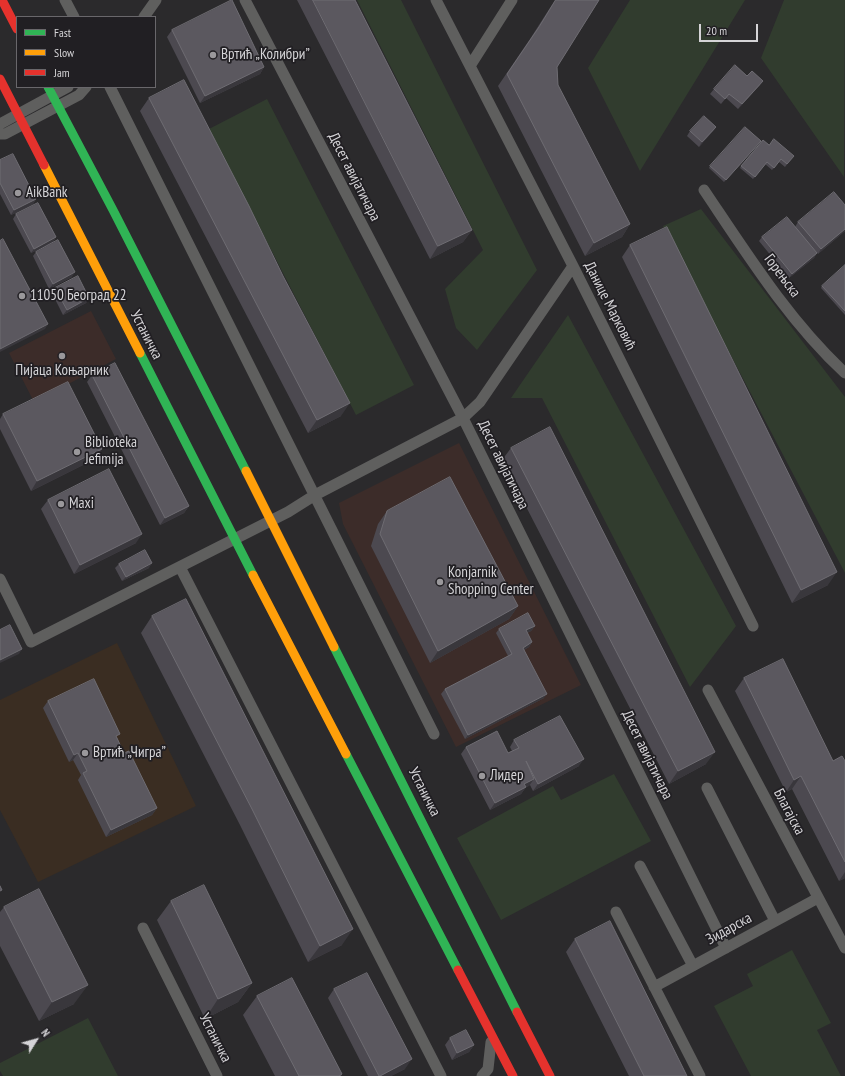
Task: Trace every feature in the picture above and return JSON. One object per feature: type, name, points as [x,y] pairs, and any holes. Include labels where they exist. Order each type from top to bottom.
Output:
[{"type":"main road","points":[[2,0],[16,27]]},
{"type":"main road","name":"Устаничка","points":[[0,79],[235,539],[452,952],[491,1034],[514,1076]]},
{"type":"main road","name":"Устаничка","points":[[50,91],[271,521],[477,940],[550,1076]]},
{"type":"lane","points":[[65,0],[73,16]]},
{"type":"lane","points":[[145,16],[156,0]]},
{"type":"lane","name":"Десет авијатичара","points":[[246,0],[463,418],[726,948]]},
{"type":"lane","name":"Данице Марковић","points":[[436,0],[573,266],[753,626]]},
{"type":"lane","points":[[470,66],[512,0]]},
{"type":"lane","points":[[0,124],[18,114],[50,91],[64,88]]},
{"type":"lane","points":[[0,134],[5,134],[79,95],[85,88]]},
{"type":"lane","points":[[111,88],[434,734]]},
{"type":"lane","name":"Горењска","points":[[704,190],[776,294],[820,348],[845,373]]},
{"type":"lane","points":[[0,579],[31,642],[271,521],[315,495],[463,418],[480,402],[573,266]]},
{"type":"lane","points":[[180,567],[441,1076]]},
{"type":"lane","name":"Благајска","points":[[708,690],[845,948]]},
{"type":"lane","points":[[707,788],[775,921]]},
{"type":"lane","points":[[640,866],[693,966]]},
{"type":"lane","name":"Зидарска","points":[[654,987],[818,898]]},
{"type":"lane","points":[[616,912],[700,1076]]},
{"type":"lane","name":"Устаничка","points":[[143,928],[217,1076]]},
{"type":"lane","points":[[482,1076],[488,1069],[491,1052],[491,1034]]},
{"type":"shaded area","name":"Пијаца Коњарник","points":[[91,311],[116,359],[34,402],[9,353]]},
{"type":"shaded area","name":"Konjarnik Shopping Center","points":[[459,443],[581,685],[456,747],[343,524],[339,503]]},
{"type":"shaded area","name":"Вртић „Чигра”","points":[[117,643],[196,806],[38,882],[0,810],[0,700]]},
{"type":"green space","points":[[357,0],[401,0],[537,270],[477,350],[456,328],[445,289],[483,250]]},
{"type":"green space","points":[[630,0],[745,0],[640,171],[588,68]]},
{"type":"green space","points":[[784,0],[845,0],[844,177],[761,58]]},
{"type":"green space","points":[[267,99],[414,385],[356,415],[209,129]]},
{"type":"green space","points":[[701,209],[845,397],[845,573],[663,226]]},
{"type":"green space","points":[[568,315],[736,626],[690,687],[542,398],[511,398]]},
{"type":"green space","points":[[614,774],[651,841],[501,920],[457,838],[553,786],[561,800]]},
{"type":"green space","points":[[792,950],[831,1023],[817,1030],[841,1076],[751,1076],[714,1006],[753,986],[747,974]]},
{"type":"green space","points":[[88,1018],[118,1076],[3,1076],[0,1071],[0,1063]]},
{"type":"building","name":"Вртић „Колибри”","points":[[232,0],[264,67],[205,96],[172,30]]},
{"type":"building","points":[[313,0],[355,0],[472,230],[438,246]]},
{"type":"building","points":[[556,0],[599,0],[557,67],[558,85],[630,224],[594,243],[507,74]]},
{"type":"building","points":[[735,65],[747,76],[752,71],[763,81],[742,104],[729,94],[725,99],[714,89]]},
{"type":"building","points":[[184,80],[249,206],[283,276],[350,403],[317,420],[149,98]]},
{"type":"building","points":[[704,116],[716,127],[702,142],[690,131]]},
{"type":"building","points":[[745,127],[761,141],[726,180],[710,166]]},
{"type":"building","points":[[774,139],[794,156],[787,164],[781,159],[774,168],[767,162],[755,177],[741,166],[763,140],[769,145]]},
{"type":"building","points":[[13,154],[36,199],[14,210],[0,183],[0,160]]},
{"type":"building","points":[[834,192],[845,205],[845,229],[821,249],[798,222]]},
{"type":"building","points":[[38,203],[56,237],[34,249],[16,214]]},
{"type":"building","points":[[787,217],[817,253],[792,274],[762,237]]},
{"type":"building","points":[[667,227],[837,572],[801,590],[630,245]]},
{"type":"building","points":[[3,239],[48,324],[0,349],[0,241]]},
{"type":"building","points":[[58,240],[75,272],[53,284],[36,252]]},
{"type":"building","points":[[845,265],[845,311],[822,286]]},
{"type":"building","points":[[78,276],[89,298],[67,310],[55,288]]},
{"type":"building","points":[[115,363],[189,506],[165,518],[92,375]]},
{"type":"building","points":[[68,382],[102,449],[37,481],[3,414]]},
{"type":"building","points":[[550,427],[715,752],[678,771],[511,448]]},
{"type":"building","points":[[109,469],[142,534],[80,565],[48,500]]},
{"type":"building","name":"Konjarnik Shopping Center","points":[[450,477],[518,606],[438,651],[380,534],[387,511]]},
{"type":"building","points":[[145,550],[152,563],[126,577],[119,564]]},
{"type":"building","points":[[186,599],[353,929],[320,946],[252,809],[152,616]]},
{"type":"building","points":[[528,613],[535,626],[526,630],[532,642],[523,648],[547,694],[468,735],[445,689],[512,654],[499,629]]},
{"type":"building","points":[[10,625],[22,649],[0,660],[0,630]]},
{"type":"building","points":[[783,659],[833,761],[842,756],[845,761],[845,862],[801,776],[794,780],[744,678]]},
{"type":"building","points":[[94,679],[120,734],[116,736],[124,753],[129,751],[157,808],[111,830],[83,773],[87,771],[78,753],[74,755],[48,701]]},
{"type":"building","points":[[560,716],[584,759],[538,784],[526,761],[534,779],[524,784],[526,787],[495,803],[466,747],[497,731],[508,753],[519,748],[514,740]]},
{"type":"building","points":[[204,885],[252,983],[218,999],[171,901]]},
{"type":"building","points":[[39,889],[88,985],[52,1002],[4,907]]},
{"type":"building","points":[[610,921],[687,1076],[644,1076],[575,939]]},
{"type":"building","points":[[367,973],[412,1059],[380,1076],[334,989]]},
{"type":"building","points":[[292,978],[342,1074],[339,1076],[299,1076],[257,996]]},
{"type":"building","points":[[466,1030],[474,1045],[457,1053],[450,1038]]},
{"type":"traffic: fast","points":[[49,88],[113,210],[246,471]]},
{"type":"traffic: fast","points":[[140,353],[253,575]]},
{"type":"traffic: fast","points":[[334,647],[517,1012]]},
{"type":"traffic: fast","points":[[346,754],[458,970]]},
{"type":"traffic: slow","points":[[44,165],[140,353]]},
{"type":"traffic: slow","points":[[246,471],[334,647]]},
{"type":"traffic: slow","points":[[253,575],[346,754]]},
{"type":"traffic: jam","points":[[2,0],[16,27]]},
{"type":"traffic: jam","points":[[0,79],[44,165]]},
{"type":"traffic: jam","points":[[458,970],[513,1076]]},
{"type":"traffic: jam","points":[[517,1012],[550,1076]]},
{"type":"place","name":"Вртић „Колибри”","points":[[213,55]]},
{"type":"place","name":"AikBank","points":[[18,193]]},
{"type":"place","name":"11050 Београд 22","points":[[22,296]]},
{"type":"place","name":"Пијаца Коњарник","points":[[62,356]]},
{"type":"place","name":"Biblioteka Jefimija","points":[[77,452]]},
{"type":"place","name":"Maxi","points":[[61,504]]},
{"type":"place","name":"Konjarnik Shopping Center","points":[[440,582]]},
{"type":"place","name":"Вртић „Чигра”","points":[[85,753]]},
{"type":"place","name":"Лидер","points":[[482,776]]}]
